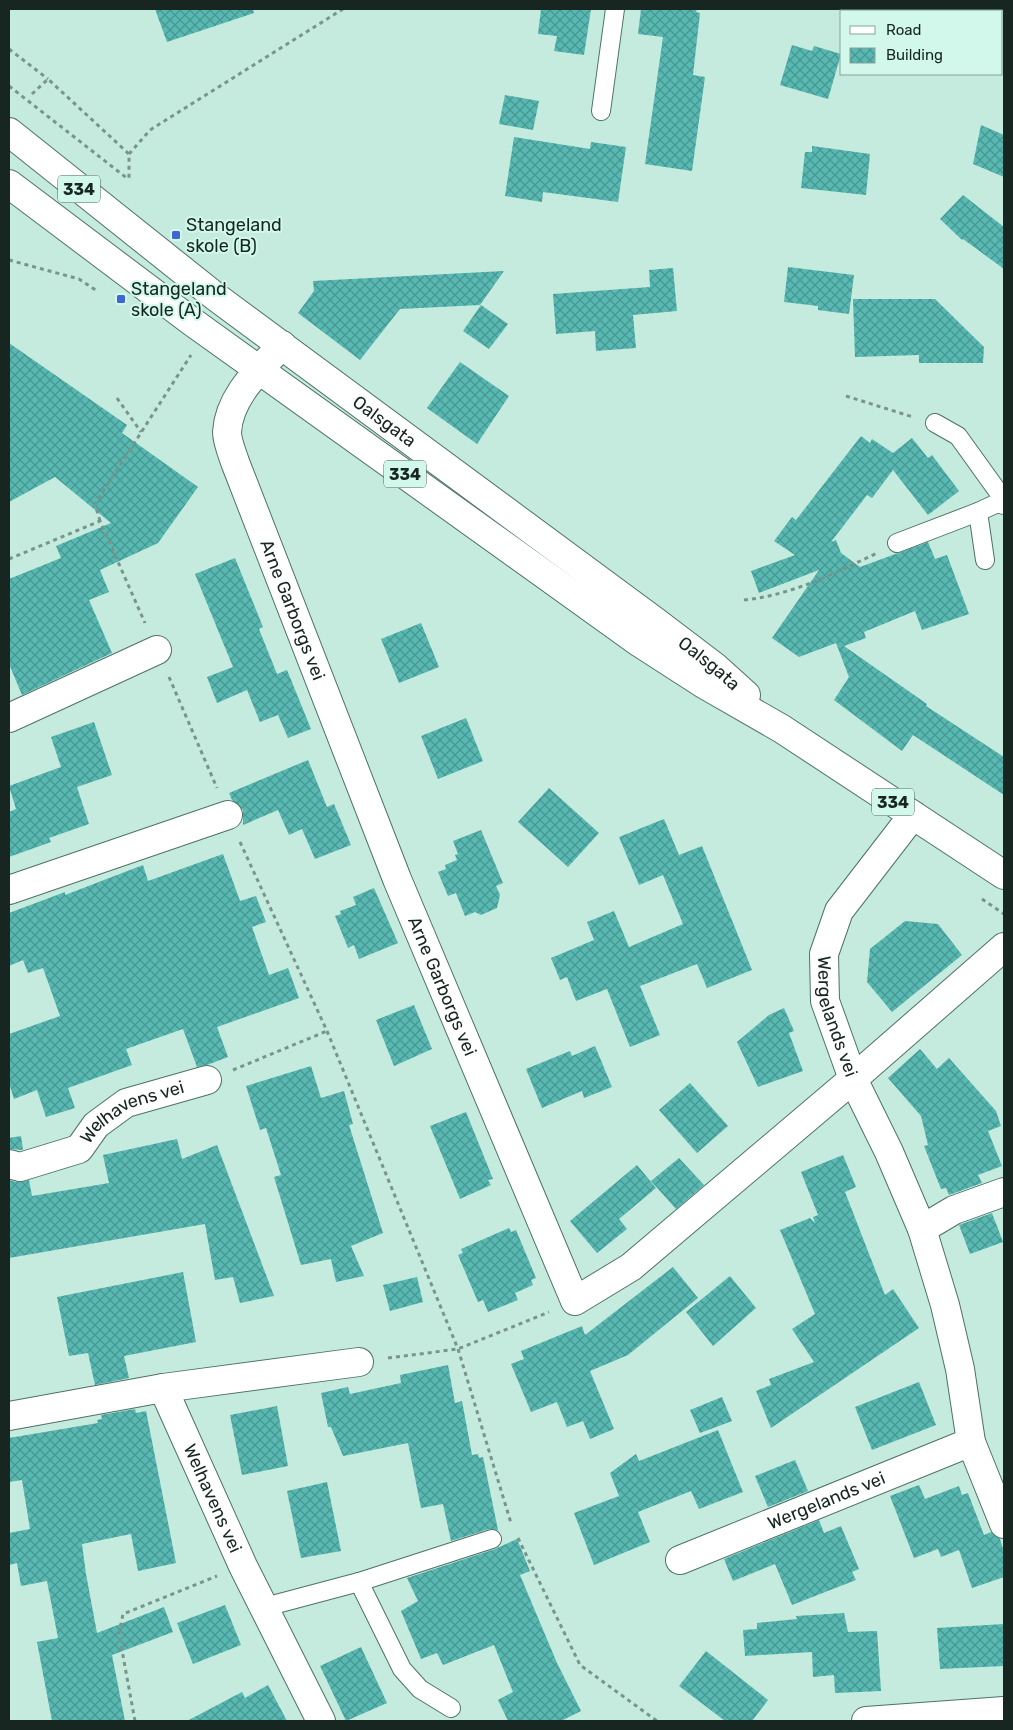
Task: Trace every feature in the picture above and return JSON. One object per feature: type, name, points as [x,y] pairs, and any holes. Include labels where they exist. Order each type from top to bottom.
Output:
[{"type":"street","name":"Oalsgata","points":[[9,132],[164,257],[671,633],[715,668],[782,729]]},
{"type":"street","name":"Oalsgata","points":[[9,184],[259,370],[640,643],[702,683],[782,729],[1004,875]]},
{"type":"street","name":"Arne Garborgs vei","points":[[282,344],[259,370],[234,405],[227,433],[235,462],[397,879],[575,1301]]},
{"type":"street","points":[[9,718],[157,650]]},
{"type":"street","points":[[9,890],[228,815]]},
{"type":"street","name":"Wergelands vei","points":[[913,815],[840,911],[824,954],[825,1001],[853,1078],[889,1152],[922,1229],[947,1314],[960,1369],[971,1442],[1004,1524]]},
{"type":"street","points":[[575,1301],[630,1267],[1004,947]]},
{"type":"street","name":"Welhavens vei","points":[[9,1164],[20,1167],[79,1149],[96,1125],[126,1103],[207,1080]]},
{"type":"street","points":[[922,1229],[954,1210],[1004,1192]]},
{"type":"street","points":[[9,1416],[163,1388],[359,1362]]},
{"type":"street","name":"Welhavens vei","points":[[163,1388],[243,1566],[321,1721]]},
{"type":"street","name":"Wergelands vei","points":[[680,1560],[971,1442]]},
{"type":"street","points":[[866,1721],[1004,1711]]},
{"type":"lane","points":[[601,111],[615,9]]},
{"type":"lane","points":[[897,543],[978,512],[1004,499],[958,436],[935,423]]},
{"type":"lane","points":[[978,512],[984,560]]},
{"type":"lane","points":[[265,1607],[359,1582],[492,1539]]},
{"type":"lane","points":[[359,1582],[402,1669],[420,1689],[451,1708]]},
{"type":"path","points":[[9,86],[128,179],[129,154],[150,130],[343,9]]},
{"type":"path","points":[[9,49],[48,79],[129,154]]},
{"type":"path","points":[[32,94],[48,79]]},
{"type":"path","points":[[9,260],[79,279],[103,295]]},
{"type":"path","points":[[100,521],[95,504],[195,349]]},
{"type":"path","points":[[846,396],[875,407],[935,423]]},
{"type":"path","points":[[117,398],[141,432]]},
{"type":"path","points":[[744,600],[768,598],[813,584],[897,543]]},
{"type":"path","points":[[228,815],[327,1031],[458,1349],[514,1530],[580,1665],[657,1721]]},
{"type":"path","points":[[207,1080],[327,1031]]},
{"type":"path","points":[[359,1362],[458,1349],[575,1301]]},
{"type":"path","points":[[135,1721],[119,1634],[123,1614],[243,1566]]},
{"type":"building","points":[[155,9],[253,9],[254,13],[167,42]]},
{"type":"building","points":[[541,9],[591,9],[584,55],[554,51],[557,36],[538,34]]},
{"type":"building","points":[[641,9],[697,9],[696,12],[700,13],[693,75],[705,77],[692,171],[645,164],[663,37],[638,34]]},
{"type":"building","points":[[792,45],[812,51],[814,46],[840,54],[828,99],[780,85]]},
{"type":"building","points":[[505,95],[539,101],[533,130],[499,124]]},
{"type":"building","points":[[981,125],[1004,135],[1004,177],[973,164]]},
{"type":"building","points":[[514,137],[590,149],[591,142],[626,147],[618,202],[543,192],[542,202],[505,196]]},
{"type":"building","points":[[812,146],[870,154],[866,195],[801,188],[805,152],[812,152]]},
{"type":"building","points":[[963,195],[1004,227],[1004,269],[962,240],[940,219]]},
{"type":"building","points":[[788,267],[854,275],[849,314],[818,310],[818,306],[784,302]]},
{"type":"building","points":[[673,268],[677,311],[633,315],[636,348],[596,351],[595,331],[556,334],[553,294],[650,287],[649,270]]},
{"type":"building","points":[[504,271],[480,305],[400,309],[360,360],[298,313],[314,291],[313,281]]},
{"type":"building","points":[[853,299],[935,299],[984,347],[983,363],[919,363],[919,355],[855,357]]},
{"type":"building","points":[[481,305],[508,324],[489,349],[463,331]]},
{"type":"building","points":[[9,343],[127,425],[122,433],[198,487],[158,543],[100,570],[109,592],[89,600],[112,653],[22,695],[9,664],[9,579],[61,558],[56,546],[111,523],[55,477],[9,502]]},
{"type":"building","points":[[460,362],[509,396],[477,444],[427,408]]},
{"type":"building","points":[[861,436],[870,443],[872,439],[893,453],[912,438],[928,458],[932,455],[959,491],[928,515],[893,470],[872,498],[867,495],[831,542],[836,540],[841,553],[860,567],[928,542],[935,559],[947,555],[969,614],[922,630],[915,611],[864,632],[866,638],[844,646],[927,704],[926,706],[1004,757],[1004,795],[913,735],[902,751],[834,700],[849,677],[836,643],[799,657],[772,638],[819,570],[759,593],[751,571],[795,555],[774,541],[792,517],[796,520]]},
{"type":"building","points":[[235,558],[263,627],[259,629],[277,674],[287,670],[311,729],[288,738],[278,715],[260,722],[247,690],[217,703],[207,677],[233,667],[195,574]]},
{"type":"building","points":[[421,623],[439,667],[399,683],[381,639]]},
{"type":"building","points":[[466,718],[483,761],[438,779],[421,736]]},
{"type":"building","points":[[94,722],[112,775],[77,787],[89,824],[49,838],[51,842],[9,857],[9,812],[16,809],[9,786],[61,767],[51,737]]},
{"type":"building","points":[[308,760],[327,807],[334,804],[351,845],[315,859],[302,829],[289,835],[278,810],[243,825],[243,810],[232,800],[229,793]]},
{"type":"building","points":[[549,788],[599,833],[568,867],[518,822]]},
{"type":"building","points":[[664,819],[679,855],[702,846],[752,970],[707,988],[697,964],[640,986],[660,1035],[630,1047],[607,989],[576,1001],[567,977],[560,980],[551,958],[594,940],[587,922],[614,911],[629,947],[683,924],[663,875],[639,885],[619,837]]},
{"type":"building","points":[[481,830],[503,883],[496,886],[500,895],[497,908],[481,915],[475,912],[465,916],[456,893],[448,896],[438,872],[446,869],[445,865],[457,860],[455,855],[458,854],[453,841]]},
{"type":"building","points":[[223,854],[240,901],[256,896],[266,922],[252,927],[269,975],[288,968],[299,998],[217,1027],[228,1057],[207,1065],[197,1067],[183,1029],[126,1049],[132,1065],[68,1088],[75,1108],[46,1117],[37,1090],[14,1099],[9,1083],[9,1034],[60,1016],[43,968],[28,973],[23,960],[9,966],[9,913],[65,892],[65,895],[143,865],[148,881]]},
{"type":"building","points":[[374,888],[398,943],[359,959],[354,945],[348,948],[335,916],[341,914],[340,911],[356,905],[353,897]]},
{"type":"building","points":[[905,921],[938,924],[962,955],[892,1012],[867,982],[870,949]]},
{"type":"building","points":[[414,1005],[432,1049],[394,1066],[376,1020]]},
{"type":"building","points":[[784,1008],[794,1031],[789,1033],[803,1071],[758,1087],[737,1042],[769,1015]]},
{"type":"building","points":[[595,1046],[612,1087],[584,1098],[582,1091],[542,1108],[526,1069],[570,1051],[572,1056]]},
{"type":"building","points":[[920,1049],[937,1069],[949,1058],[996,1111],[1001,1126],[988,1131],[1002,1166],[978,1175],[982,1183],[949,1195],[946,1188],[941,1189],[924,1146],[928,1145],[921,1116],[888,1078]]},
{"type":"building","points":[[311,1066],[321,1098],[344,1091],[353,1124],[349,1125],[383,1233],[351,1246],[364,1276],[336,1282],[331,1259],[301,1265],[274,1177],[281,1175],[266,1128],[260,1130],[246,1086]]},
{"type":"building","points":[[690,1083],[728,1126],[697,1153],[659,1110]]},
{"type":"building","points":[[466,1112],[493,1179],[488,1180],[491,1185],[460,1199],[430,1126]]},
{"type":"building","points":[[21,1136],[23,1150],[9,1149],[9,1138]]},
{"type":"building","points":[[177,1139],[182,1159],[217,1145],[274,1296],[240,1303],[233,1277],[215,1280],[205,1224],[9,1258],[9,1180],[16,1182],[29,1180],[32,1196],[109,1183],[103,1155]]},
{"type":"building","points":[[843,1155],[856,1187],[845,1192],[885,1295],[893,1289],[919,1328],[771,1428],[756,1391],[771,1385],[769,1379],[814,1362],[792,1329],[815,1314],[780,1230],[810,1218],[815,1223],[813,1217],[818,1215],[801,1172]]},
{"type":"building","points":[[679,1158],[704,1185],[676,1209],[651,1181]]},
{"type":"building","points":[[637,1165],[656,1188],[619,1219],[627,1229],[597,1253],[570,1221]]},
{"type":"building","points":[[992,1213],[1003,1242],[970,1254],[959,1225]]},
{"type":"building","points":[[509,1228],[511,1232],[516,1230],[536,1278],[531,1280],[533,1285],[515,1293],[518,1300],[488,1312],[483,1300],[478,1302],[458,1255],[463,1253],[461,1249]]},
{"type":"building","points":[[673,1267],[698,1298],[628,1355],[590,1371],[614,1429],[590,1439],[583,1421],[567,1427],[557,1402],[531,1412],[511,1364],[524,1359],[521,1351],[582,1326],[585,1335]]},
{"type":"building","points":[[183,1272],[196,1342],[124,1356],[129,1378],[95,1385],[88,1353],[69,1356],[57,1297]]},
{"type":"building","points":[[730,1276],[756,1308],[713,1346],[686,1312]]},
{"type":"building","points":[[417,1277],[423,1302],[390,1311],[383,1285]]},
{"type":"building","points":[[448,1365],[455,1403],[462,1401],[472,1455],[478,1454],[479,1458],[483,1457],[498,1530],[489,1529],[451,1541],[443,1504],[421,1508],[408,1443],[343,1456],[331,1427],[328,1427],[321,1393],[348,1387],[350,1394],[401,1383],[400,1375]]},
{"type":"building","points":[[919,1382],[936,1425],[872,1450],[855,1407]]},
{"type":"building","points":[[722,1397],[732,1421],[700,1433],[690,1410]]},
{"type":"building","points":[[277,1406],[288,1466],[242,1475],[230,1415]]},
{"type":"building","points":[[135,1409],[136,1413],[146,1411],[176,1563],[138,1571],[131,1534],[82,1544],[86,1574],[97,1633],[164,1607],[173,1632],[112,1655],[125,1721],[52,1721],[37,1642],[58,1638],[47,1581],[21,1586],[17,1563],[9,1565],[9,1533],[30,1529],[22,1480],[9,1482],[9,1438],[98,1423],[97,1420],[102,1419],[101,1415]]},
{"type":"building","points":[[718,1430],[743,1492],[699,1509],[691,1491],[638,1512],[650,1542],[594,1565],[574,1513],[619,1496],[610,1473],[636,1454],[639,1461]]},
{"type":"building","points":[[795,1460],[808,1491],[768,1507],[755,1476]]},
{"type":"building","points":[[327,1482],[341,1551],[301,1558],[287,1491]]},
{"type":"building","points":[[919,1485],[925,1499],[959,1486],[962,1495],[968,1493],[984,1535],[991,1532],[1000,1539],[1004,1552],[1004,1577],[972,1588],[959,1550],[941,1557],[938,1549],[914,1558],[890,1496]]},
{"type":"building","points":[[819,1520],[824,1533],[841,1526],[859,1569],[852,1572],[856,1580],[792,1605],[775,1564],[733,1581],[724,1559]]},
{"type":"building","points":[[517,1539],[530,1571],[520,1575],[557,1663],[581,1711],[561,1721],[508,1721],[498,1700],[513,1692],[494,1645],[443,1665],[437,1653],[421,1659],[401,1611],[418,1601],[407,1578],[495,1549]]},
{"type":"building","points":[[225,1605],[241,1645],[193,1664],[177,1623]]},
{"type":"building","points":[[844,1613],[848,1632],[877,1631],[881,1691],[835,1693],[834,1675],[813,1677],[812,1652],[745,1656],[743,1630],[757,1629],[757,1623],[797,1619],[796,1616]]},
{"type":"building","points":[[1004,1624],[1004,1666],[940,1669],[937,1628]]},
{"type":"building","points":[[361,1647],[387,1703],[346,1721],[320,1666]]},
{"type":"building","points":[[706,1651],[768,1700],[752,1721],[725,1721],[679,1686]]},
{"type":"building","points":[[268,1685],[287,1721],[187,1721],[242,1692],[245,1698]]},
{"type":"place","name":"Stangeland skole (B)","points":[[176,235]]},
{"type":"place","name":"Stangeland skole (A)","points":[[121,299]]}]
